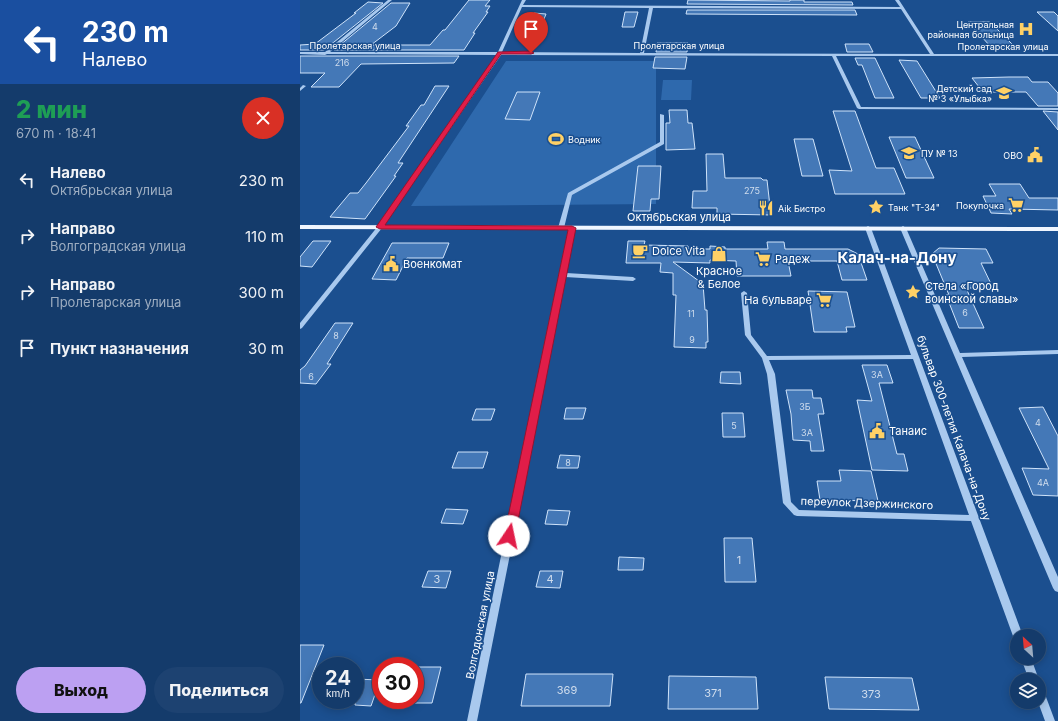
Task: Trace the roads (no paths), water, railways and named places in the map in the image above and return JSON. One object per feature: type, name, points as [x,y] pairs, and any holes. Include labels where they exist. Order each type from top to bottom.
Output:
[{"type":"main road","name":"Октябрьская улица","points":[[300,227],[1058,229]]},
{"type":"street","points":[[325,54],[390,0]]},
{"type":"street","points":[[300,327],[380,227],[500,53],[524,0]]},
{"type":"street","points":[[897,0],[932,54]]},
{"type":"street","points":[[522,6],[902,8]]},
{"type":"street","points":[[642,53],[651,7]]},
{"type":"street","name":"Пролетарская улица","points":[[300,54],[642,53],[1056,55]]},
{"type":"street","points":[[833,54],[859,108],[1058,109]]},
{"type":"street","points":[[1056,55],[1058,59]]},
{"type":"street","points":[[300,90],[304,86]]},
{"type":"street","points":[[561,228],[570,194],[662,143],[662,115]]},
{"type":"street","name":"Волгодонская улица","points":[[472,721],[572,228]]},
{"type":"street","name":"бульвар 300-летия Калача-на-Дону","points":[[868,228],[1015,629]]},
{"type":"street","points":[[903,228],[1058,588]]},
{"type":"street","points":[[562,275],[634,279]]},
{"type":"street","name":"переулок Дзержинского","points":[[744,293],[748,335],[765,358],[771,374],[788,503],[797,513],[975,518]]},
{"type":"street","points":[[958,355],[1058,352]]},
{"type":"street","points":[[765,358],[915,357]]},
{"type":"street","points":[[1045,709],[1050,721]]},
{"type":"place","name":"Центральная районная больница","points":[[1026,29]]},
{"type":"place","name":"Детский сад № 3 «Улыбка»","points":[[1004,93]]},
{"type":"place","name":"Водник","points":[[556,139]]},
{"type":"place","name":"ПУ № 13","points":[[909,153]]},
{"type":"place","name":"ОВО","points":[[1035,155]]},
{"type":"place","name":"Покупочка","points":[[1016,205]]},
{"type":"place","name":"Танк \"Т-34\"","points":[[876,207]]},
{"type":"place","name":"Aik Бистро","points":[[766,208]]},
{"type":"place","name":"Dolce Vita","points":[[640,251]]},
{"type":"place","name":"Красное & Белое","points":[[719,254]]},
{"type":"place","name":"Радеж","points":[[763,259]]},
{"type":"place","name":"Военкомат","points":[[391,264]]},
{"type":"place","name":"Стела «Город воинской славы»","points":[[913,292]]},
{"type":"place","name":"На бульваре","points":[[824,300]]},
{"type":"place","name":"Танаис","points":[[877,431]]},
{"type":"district","name":"Калач-на-Дону","points":[[897,257]]}]
